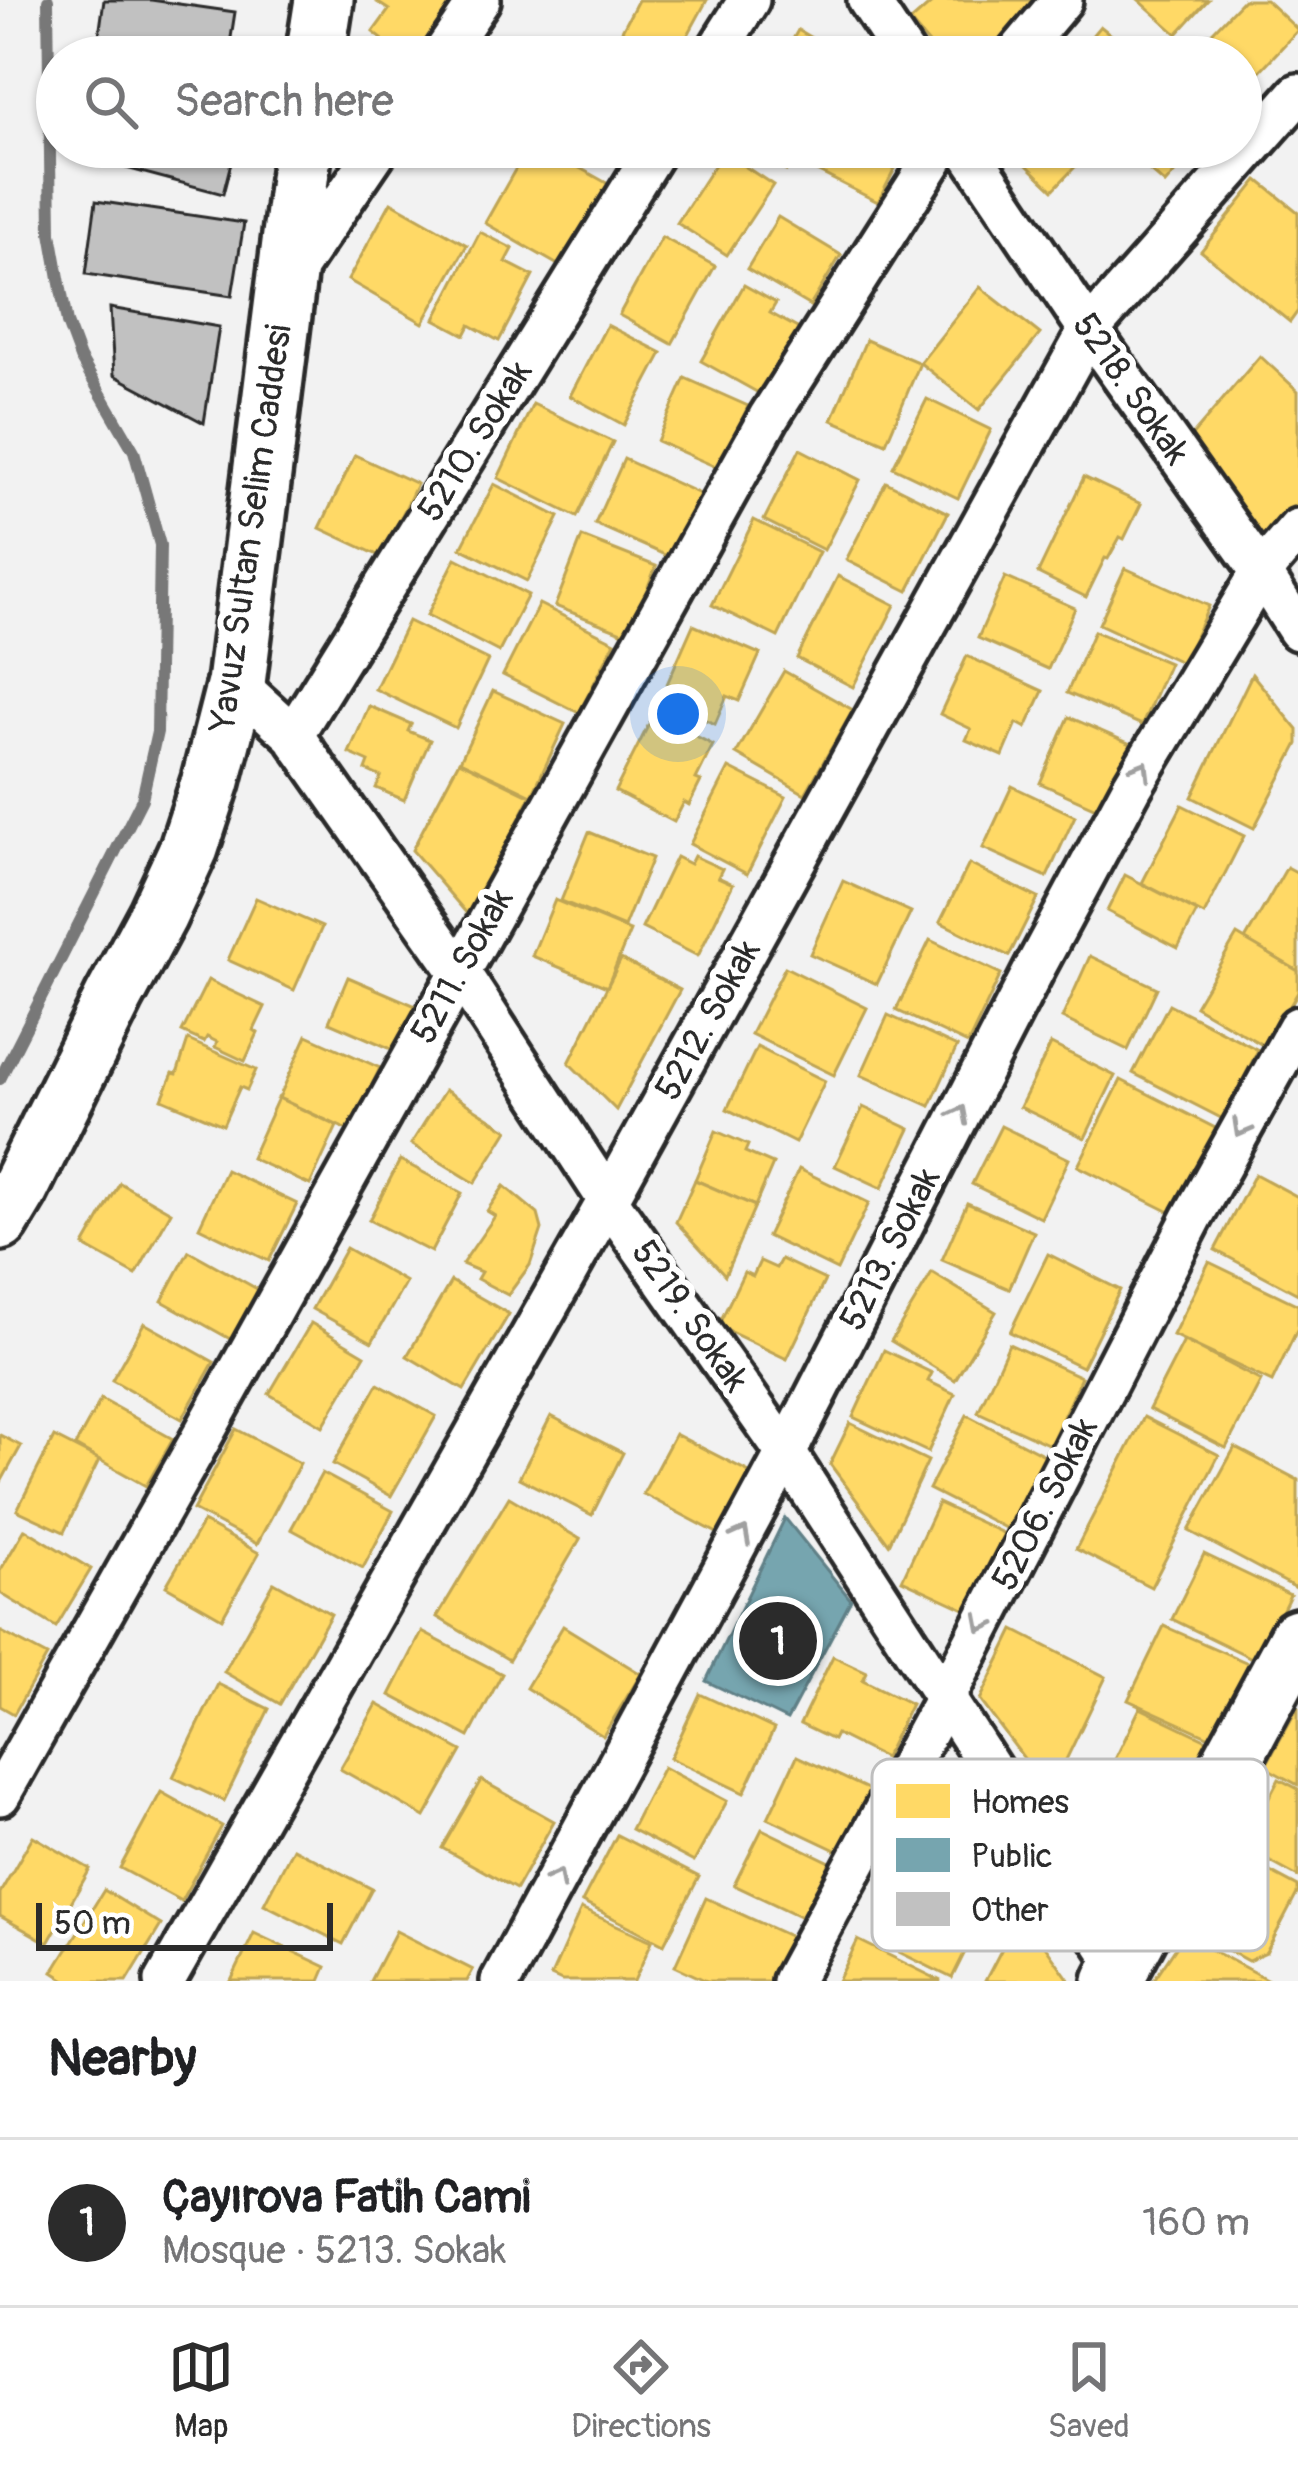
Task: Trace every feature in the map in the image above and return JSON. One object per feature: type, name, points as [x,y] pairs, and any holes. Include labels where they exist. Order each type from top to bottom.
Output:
[{"type":"street","points":[[318,36],[324,0]]},
{"type":"street","points":[[455,36],[480,0]]},
{"type":"street","points":[[726,36],[748,0]]},
{"type":"street","points":[[868,0],[892,36]]},
{"type":"street","points":[[1032,36],[1063,0]]},
{"type":"street","name":"5212. Sokak","points":[[1262,135],[1298,94]]},
{"type":"street","name":"Yavuz Sultan Selim Caddesi","points":[[6,1198],[189,848],[211,781],[236,682],[300,168]]},
{"type":"street","points":[[285,285],[366,168]]},
{"type":"street","name":"5210. Sokak","points":[[293,735],[645,168]]},
{"type":"street","name":"5211. Sokak","points":[[0,1795],[769,417],[928,168]]},
{"type":"street","name":"5218. Sokak","points":[[980,168],[1298,630]]},
{"type":"street","name":"5212. Sokak","points":[[165,1981],[608,1200],[1089,331],[1233,168]]},
{"type":"street","name":"5213. Sokak","points":[[501,1981],[786,1454],[1110,827],[1261,572],[1298,529]]},
{"type":"street","name":"5219. Sokak","points":[[236,682],[293,735],[459,971],[608,1200],[786,1454],[983,1759]]},
{"type":"street","name":"5206. Sokak","points":[[912,1759],[1192,1218],[1298,1028]]},
{"type":"street","points":[[1233,1759],[1298,1638]]},
{"type":"street","name":"5206. Sokak","points":[[792,1981],[872,1833]]},
{"type":"building: Homes","points":[[468,0],[442,36],[378,36],[373,32],[389,10],[377,2]]},
{"type":"building: Homes","points":[[638,0],[707,0],[687,36],[619,36]]},
{"type":"building: Homes","points":[[935,0],[1034,0],[1042,9],[1011,36],[922,36],[910,22]]},
{"type":"building: Homes","points":[[1139,0],[1208,0],[1177,34]]},
{"type":"building: Homes","points":[[1243,0],[1266,0],[1298,30],[1262,69],[1262,36],[1208,36]]},
{"type":"building: Homes","points":[[1100,26],[1113,36],[1092,36]]},
{"type":"building: Homes","points":[[516,168],[580,168],[612,186],[565,269],[485,223]]},
{"type":"building: Homes","points":[[713,168],[747,168],[773,185],[727,255],[677,223]]},
{"type":"building: Homes","points":[[816,168],[895,168],[878,202]]},
{"type":"building: Homes","points":[[1030,168],[1074,168],[1053,190]]},
{"type":"building: Homes","points":[[1147,168],[1179,168],[1165,184]]},
{"type":"building: Homes","points":[[1258,180],[1298,212],[1298,311],[1290,322],[1201,251]]},
{"type":"building: Homes","points":[[391,202],[467,245],[423,323],[348,280]]},
{"type":"building: Homes","points":[[778,217],[841,255],[810,306],[747,269]]},
{"type":"building: Homes","points":[[480,232],[513,249],[506,262],[533,276],[499,341],[470,325],[465,335],[435,319]]},
{"type":"building: Homes","points":[[662,237],[715,266],[672,344],[619,315]]},
{"type":"building: Homes","points":[[744,285],[776,303],[770,313],[801,330],[764,396],[701,361]]},
{"type":"building: Homes","points":[[980,287],[1040,334],[979,410],[920,363]]},
{"type":"building: Homes","points":[[607,325],[662,353],[624,425],[570,396]]},
{"type":"building: Homes","points":[[866,340],[920,363],[886,443],[832,420]]},
{"type":"building: Homes","points":[[1260,356],[1298,391],[1298,521],[1273,550],[1189,439]]},
{"type":"building: Homes","points":[[685,378],[748,406],[721,469],[657,441]]},
{"type":"building: Homes","points":[[927,399],[991,430],[958,498],[893,467]]},
{"type":"building: Homes","points":[[533,404],[613,442],[577,517],[498,478]]},
{"type":"building: Homes","points":[[800,449],[860,480],[824,550],[764,520]]},
{"type":"building: Homes","points":[[355,455],[417,484],[382,557],[320,528]]},
{"type":"building: Homes","points":[[624,459],[702,495],[674,559],[595,524]]},
{"type":"building: Homes","points":[[1084,477],[1141,504],[1086,597],[1038,573]]},
{"type":"building: Homes","points":[[886,482],[948,513],[908,591],[846,560]]},
{"type":"building: Homes","points":[[494,484],[559,517],[527,581],[461,548]]},
{"type":"building: Homes","points":[[754,520],[819,552],[778,637],[712,605]]},
{"type":"building: Homes","points":[[582,537],[656,566],[629,635],[555,606]]},
{"type":"building: Homes","points":[[456,558],[528,595],[499,652],[427,615]]},
{"type":"building: Homes","points":[[1125,568],[1209,606],[1183,663],[1099,624]]},
{"type":"building: Homes","points":[[838,576],[895,605],[853,687],[797,658]]},
{"type":"building: Homes","points":[[1005,577],[1075,608],[1048,669],[978,638]]},
{"type":"building: Homes","points":[[539,604],[615,642],[579,713],[503,675]]},
{"type":"building: Homes","points":[[408,621],[488,660],[456,728],[375,689]]},
{"type":"building: Homes","points":[[693,625],[760,654],[739,701],[727,696],[715,724],[678,708],[685,693],[667,684]]},
{"type":"building: Homes","points":[[1094,631],[1169,663],[1142,725],[1067,693]]},
{"type":"building: Homes","points":[[967,656],[1043,691],[1026,728],[1017,723],[1003,756],[966,740],[971,729],[940,714]]},
{"type":"building: Homes","points":[[784,671],[853,710],[805,794],[736,754]]},
{"type":"building: Homes","points":[[1252,674],[1298,730],[1298,744],[1254,828],[1192,797]]},
{"type":"building: Homes","points":[[493,691],[565,724],[532,795],[460,761]]},
{"type":"building: Homes","points":[[369,706],[411,724],[408,731],[430,740],[404,800],[376,788],[381,777],[366,770],[369,762],[349,753]]},
{"type":"building: Homes","points":[[654,714],[713,745],[689,805],[684,802],[674,822],[615,791]]},
{"type":"building: Homes","points":[[1069,717],[1133,745],[1103,811],[1040,783]]},
{"type":"building: Homes","points":[[459,761],[531,796],[469,916],[412,850]]},
{"type":"building: Homes","points":[[729,768],[786,797],[747,874],[690,844]]},
{"type":"building: Homes","points":[[1012,786],[1075,816],[1047,877],[983,848]]},
{"type":"building: Homes","points":[[1182,805],[1244,836],[1204,915],[1142,883]]},
{"type":"building: Homes","points":[[589,832],[652,858],[624,927],[561,901]]},
{"type":"building: Homes","points":[[694,856],[722,869],[718,877],[733,884],[698,956],[642,928],[676,857],[690,864]]},
{"type":"building: Homes","points":[[969,864],[1038,898],[1009,956],[940,922]]},
{"type":"building: Homes","points":[[1287,867],[1298,873],[1298,971],[1245,940]]},
{"type":"building: Homes","points":[[1125,875],[1197,912],[1178,948],[1107,911]]},
{"type":"building: Homes","points":[[843,881],[911,912],[877,984],[810,954]]},
{"type":"building: Homes","points":[[256,898],[322,927],[294,990],[228,960]]},
{"type":"building: Homes","points":[[555,900],[630,931],[607,987],[532,956]]},
{"type":"building: Homes","points":[[1237,935],[1298,971],[1298,992],[1266,1047],[1195,1006]]},
{"type":"building: Homes","points":[[930,940],[1001,974],[968,1044],[896,1010]]},
{"type":"building: Homes","points":[[1090,956],[1157,988],[1128,1050],[1062,1018]]},
{"type":"building: Homes","points":[[621,959],[680,990],[616,1110],[569,1063]]},
{"type":"building: Homes","points":[[785,967],[867,1008],[834,1075],[751,1034]]},
{"type":"building: Homes","points":[[348,977],[416,1006],[396,1051],[329,1022]]},
{"type":"building: Homes","points":[[208,980],[265,1007],[245,1061],[215,1047],[217,1042],[207,1037],[204,1042],[182,1032]]},
{"type":"building: Homes","points":[[1169,1004],[1258,1050],[1223,1119],[1133,1073]]},
{"type":"building: Homes","points":[[888,1015],[957,1047],[930,1106],[861,1075]]},
{"type":"building: Homes","points":[[307,1035],[380,1068],[350,1131],[279,1098]]},
{"type":"building: Homes","points":[[188,1040],[256,1070],[247,1090],[240,1087],[223,1125],[162,1099],[173,1073],[177,1074]]},
{"type":"building: Homes","points":[[1051,1044],[1115,1076],[1085,1138],[1020,1107]]},
{"type":"building: Homes","points":[[757,1047],[825,1081],[795,1143],[727,1109]]},
{"type":"building: Homes","points":[[1121,1080],[1217,1129],[1174,1214],[1078,1166]]},
{"type":"building: Homes","points":[[445,1090],[508,1130],[475,1183],[411,1144]]},
{"type":"building: Homes","points":[[278,1098],[337,1126],[310,1185],[251,1158]]},
{"type":"building: Homes","points":[[863,1107],[910,1129],[882,1188],[835,1166]]},
{"type":"building: Homes","points":[[1001,1126],[1069,1159],[1041,1218],[972,1184]]},
{"type":"building: Homes","points":[[716,1131],[748,1145],[745,1152],[773,1164],[755,1206],[695,1180]]},
{"type":"building: Homes","points":[[400,1160],[462,1193],[431,1252],[369,1220]]},
{"type":"building: Homes","points":[[799,1169],[869,1203],[837,1270],[767,1236]]},
{"type":"building: Homes","points":[[226,1170],[297,1204],[269,1261],[199,1227]]},
{"type":"building: Homes","points":[[1255,1174],[1298,1197],[1298,1294],[1215,1250]]},
{"type":"building: Homes","points":[[695,1180],[755,1206],[725,1275],[676,1222]]},
{"type":"building: Homes","points":[[120,1183],[171,1212],[136,1275],[84,1246]]},
{"type":"building: Homes","points":[[504,1186],[538,1214],[542,1229],[530,1265],[508,1295],[477,1279],[481,1272],[462,1264],[495,1216],[487,1211]]},
{"type":"building: Homes","points":[[967,1203],[1034,1232],[1009,1289],[942,1260]]},
{"type":"building: Homes","points":[[346,1248],[406,1282],[372,1342],[312,1309]]},
{"type":"building: Homes","points":[[189,1251],[259,1290],[232,1340],[162,1301]]},
{"type":"building: Homes","points":[[1048,1254],[1120,1290],[1082,1367],[1010,1332]]},
{"type":"building: Homes","points":[[781,1259],[825,1280],[787,1359],[718,1326],[744,1272],[753,1276],[760,1261],[776,1268]]},
{"type":"building: Homes","points":[[1209,1262],[1298,1305],[1298,1328],[1272,1382],[1173,1335]]},
{"type":"building: Homes","points":[[932,1273],[996,1312],[955,1380],[891,1341]]},
{"type":"building: Homes","points":[[451,1281],[509,1314],[464,1390],[407,1356]]},
{"type":"building: Homes","points":[[144,1323],[214,1362],[182,1419],[112,1380]]},
{"type":"building: Homes","points":[[311,1323],[365,1355],[323,1426],[269,1394]]},
{"type":"building: Homes","points":[[1184,1341],[1261,1381],[1226,1448],[1149,1409]]},
{"type":"building: Homes","points":[[1009,1344],[1081,1377],[1050,1445],[978,1412]]},
{"type":"building: Homes","points":[[884,1350],[932,1373],[928,1381],[955,1394],[928,1452],[853,1417]]},
{"type":"building: Homes","points":[[378,1384],[436,1416],[391,1496],[333,1464]]},
{"type":"building: Homes","points":[[101,1399],[173,1439],[146,1486],[75,1446]]},
{"type":"building: Homes","points":[[967,1415],[1052,1459],[1015,1533],[929,1489]]},
{"type":"building: Homes","points":[[551,1416],[623,1453],[592,1515],[519,1478]]},
{"type":"building: Homes","points":[[1144,1417],[1219,1455],[1151,1587],[1076,1549]]},
{"type":"building: Homes","points":[[850,1423],[928,1461],[889,1544],[830,1464]]},
{"type":"building: Homes","points":[[236,1429],[300,1463],[257,1544],[193,1510]]},
{"type":"building: Homes","points":[[675,1434],[751,1473],[719,1534],[643,1494]]},
{"type":"building: Homes","points":[[0,1435],[21,1446],[0,1484]]},
{"type":"building: Homes","points":[[54,1437],[99,1460],[64,1532],[17,1510]]},
{"type":"building: Homes","points":[[1235,1447],[1298,1480],[1296,1588],[1189,1531]]},
{"type":"building: Homes","points":[[322,1473],[393,1511],[363,1568],[291,1529]]},
{"type":"building: Homes","points":[[509,1497],[580,1539],[509,1660],[437,1617]]},
{"type":"building: Homes","points":[[938,1503],[1007,1535],[971,1612],[902,1580]]},
{"type":"building: Homes","points":[[203,1522],[259,1553],[222,1618],[166,1586]]},
{"type":"building: Homes","points":[[25,1529],[91,1569],[56,1627],[0,1593],[0,1571]]},
{"type":"building: Homes","points":[[1204,1554],[1290,1595],[1258,1661],[1172,1619]]},
{"type":"building: Homes","points":[[274,1582],[331,1614],[280,1704],[224,1672]]},
{"type":"building: Homes","points":[[563,1626],[641,1674],[603,1736],[526,1688]]},
{"type":"building: Homes","points":[[1164,1626],[1250,1664],[1212,1738],[1128,1700]]},
{"type":"building: Homes","points":[[1014,1630],[1106,1677],[1066,1759],[1024,1759],[980,1700]]},
{"type":"building: Homes","points":[[0,1631],[47,1656],[14,1714],[0,1706]]},
{"type":"building: Homes","points":[[422,1632],[502,1674],[469,1737],[390,1695]]},
{"type":"building: Homes","points":[[833,1656],[867,1672],[863,1680],[911,1704],[884,1758],[836,1734],[833,1740],[800,1724]]},
{"type":"building: Homes","points":[[218,1684],[269,1709],[224,1801],[173,1777]]},
{"type":"building: Homes","points":[[700,1694],[774,1729],[744,1793],[670,1758]]},
{"type":"building: Homes","points":[[377,1704],[462,1751],[425,1817],[340,1769]]},
{"type":"building: Homes","points":[[1298,1707],[1298,1785],[1268,1769]]},
{"type":"building: Homes","points":[[1140,1708],[1211,1742],[1202,1759],[1115,1759]]},
{"type":"building: Homes","points":[[797,1756],[872,1791],[844,1854],[768,1818]]},
{"type":"building: Homes","points":[[663,1767],[727,1801],[694,1862],[631,1829]]},
{"type":"building: Homes","points":[[1279,1779],[1298,1789],[1298,1877],[1268,1861],[1268,1800]]},
{"type":"building: Homes","points":[[481,1780],[554,1821],[516,1889],[442,1848]]},
{"type":"building: Homes","points":[[161,1792],[222,1826],[181,1901],[120,1868]]},
{"type":"building: Homes","points":[[762,1829],[834,1864],[808,1920],[734,1885]]},
{"type":"building: Homes","points":[[617,1835],[699,1877],[664,1944],[582,1902]]},
{"type":"building: Homes","points":[[33,1836],[90,1869],[48,1943],[0,1916],[0,1893]]},
{"type":"building: Homes","points":[[293,1848],[372,1889],[343,1944],[264,1904]]},
{"type":"building: Homes","points":[[1268,1871],[1298,1887],[1268,1949]]},
{"type":"building: Homes","points":[[104,1890],[161,1925],[127,1981],[67,1981],[53,1972]]},
{"type":"building: Homes","points":[[706,1898],[800,1941],[781,1981],[707,1981],[675,1966]]},
{"type":"building: Homes","points":[[581,1909],[652,1941],[634,1981],[562,1981],[551,1976]]},
{"type":"building: Homes","points":[[396,1931],[473,1970],[467,1981],[370,1981]]},
{"type":"building: Homes","points":[[254,1933],[326,1967],[320,1981],[231,1981]]},
{"type":"building: Homes","points":[[858,1940],[872,1951],[941,1981],[838,1981]]},
{"type":"building: Homes","points":[[897,1951],[966,1951],[952,1978]]},
{"type":"building: Homes","points":[[1001,1951],[1049,1951],[1070,1981],[985,1981]]},
{"type":"building: Homes","points":[[1173,1951],[1214,1951],[1270,1981],[1153,1981]]},
{"type":"building: Homes","points":[[1230,1951],[1267,1951],[1266,1953],[1248,1961]]},
{"type":"building: Public","points":[[785,1518],[851,1600],[787,1720],[706,1681]]},
{"type":"building: Other","points":[[104,0],[151,0],[235,12],[231,36],[99,36]]},
{"type":"building: Other","points":[[126,168],[230,168],[223,194]]},
{"type":"building: Other","points":[[96,201],[244,223],[232,296],[86,274]]},
{"type":"building: Other","points":[[110,308],[219,327],[204,423],[114,375]]},
{"type":"waterway","points":[[48,0],[48,36]]},
{"type":"waterway","points":[[0,1079],[142,799],[157,732],[160,545],[134,451],[80,358],[67,323],[51,233],[50,168]]},
{"type":"place","name":"Çayırova Fatih Cami","points":[[778,1641]]}]
